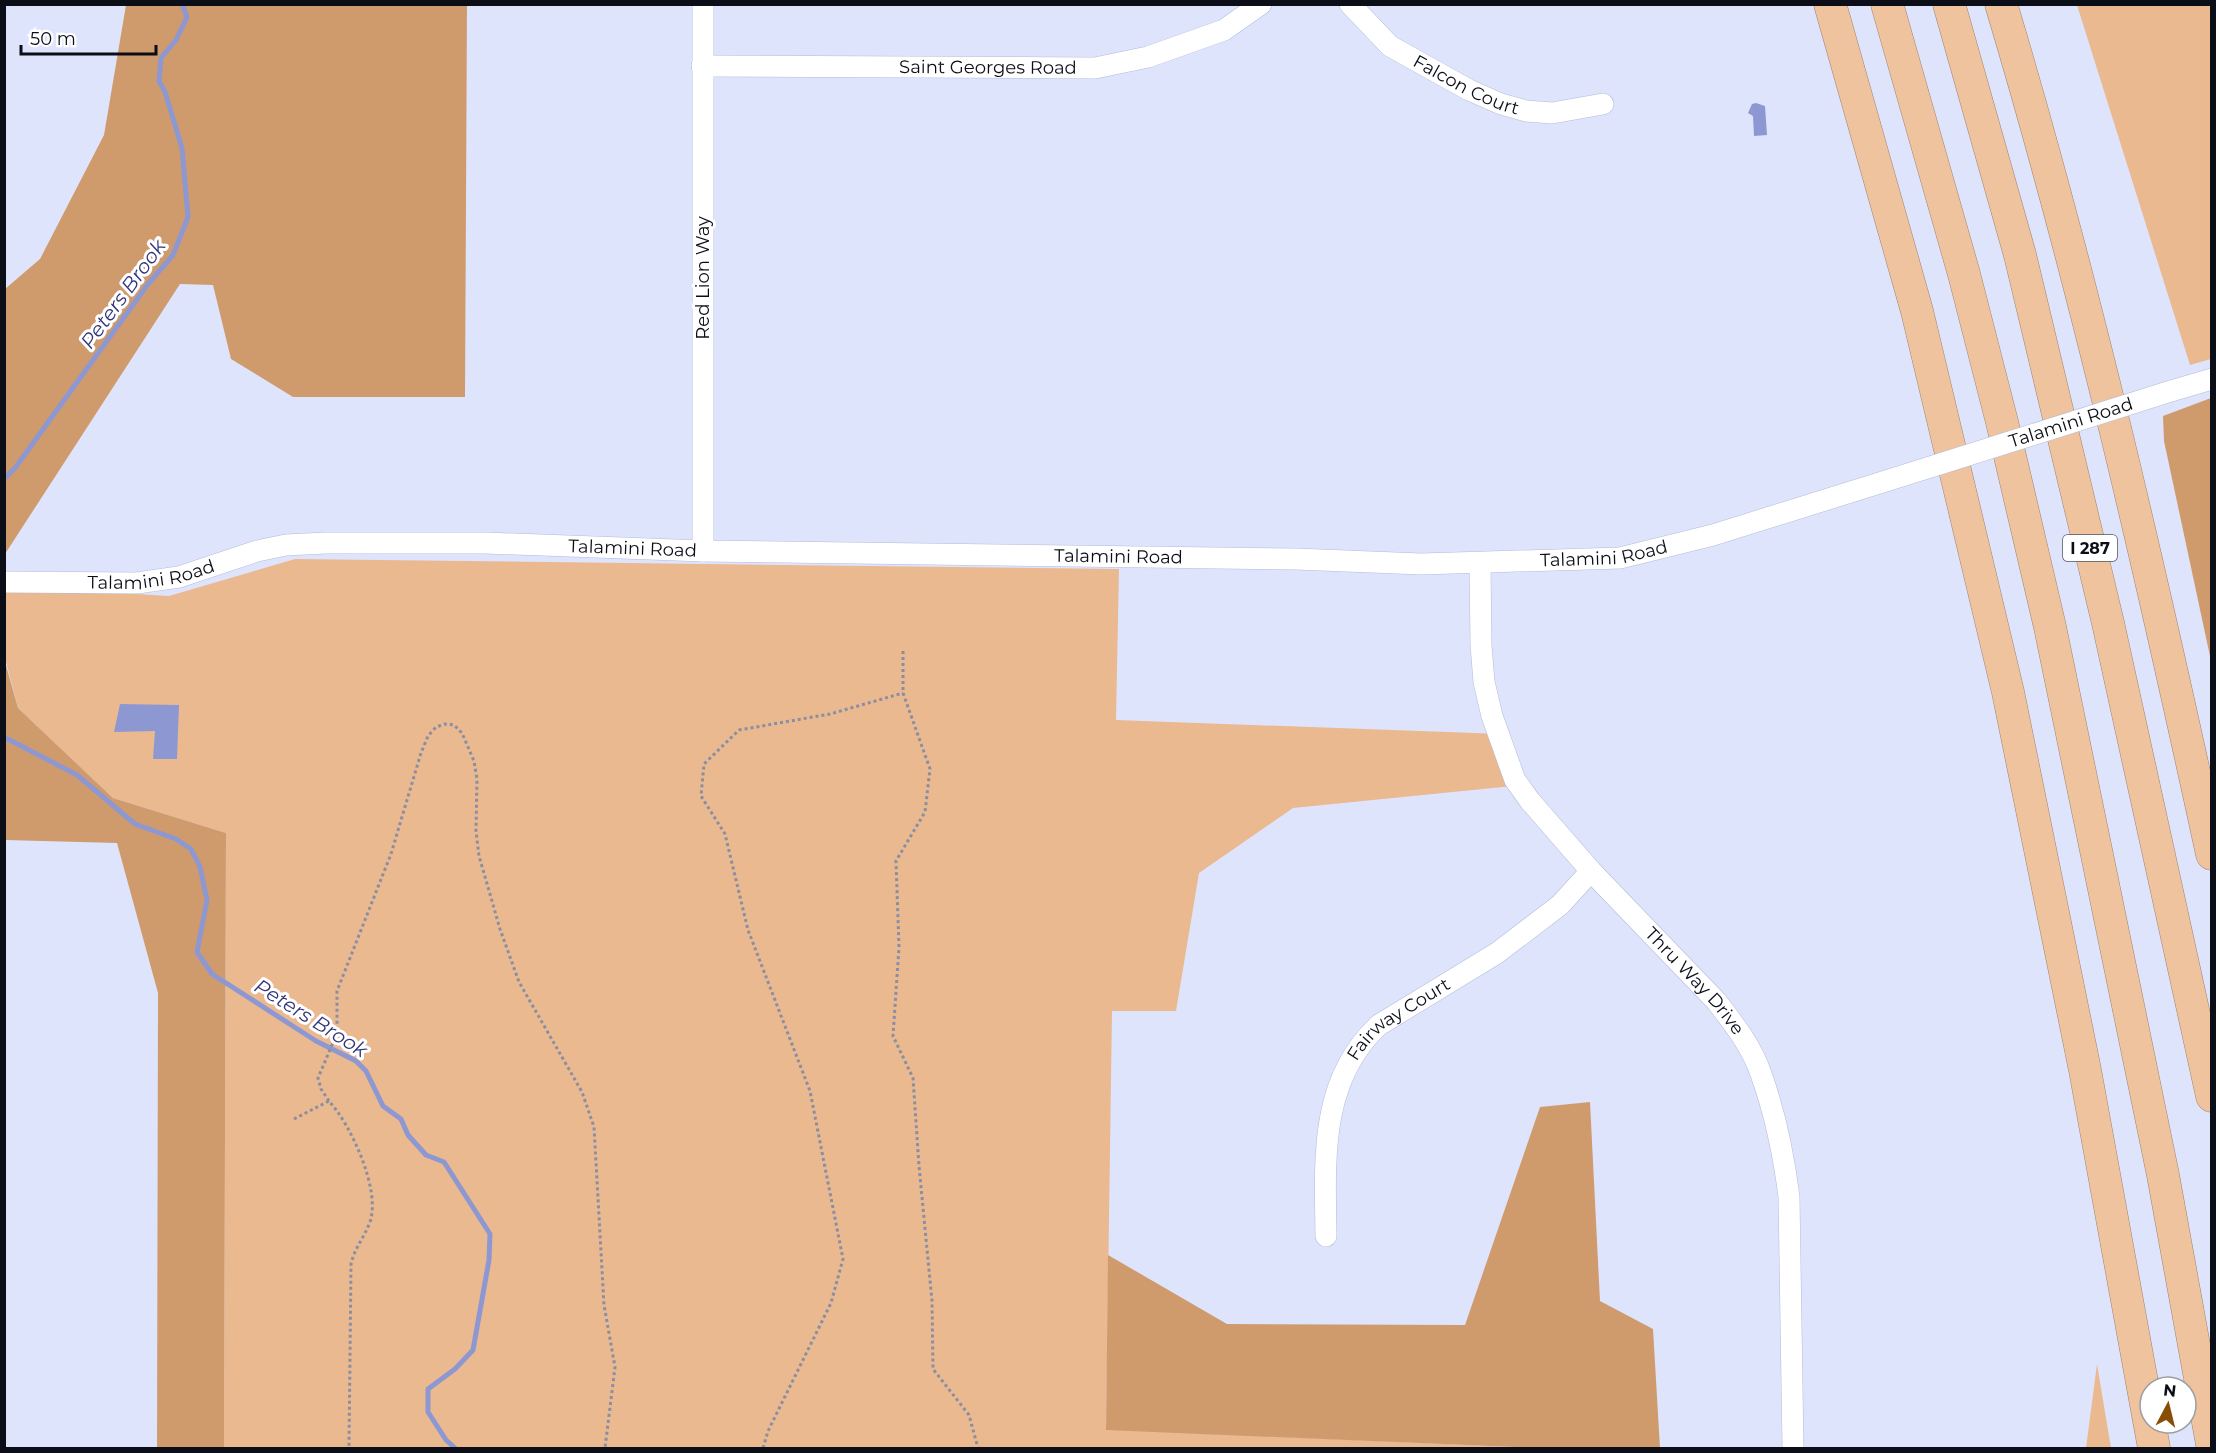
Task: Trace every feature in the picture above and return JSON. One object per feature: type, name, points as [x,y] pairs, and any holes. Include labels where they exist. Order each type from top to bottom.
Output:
[{"type":"highway","points":[[1830,4],[1917,311],[2008,692],[2085,1070],[2154,1449]]},
{"type":"highway","points":[[1887,4],[1967,285],[2050,627],[2163,1175],[2211,1443]]},
{"type":"highway","name":"I 287","points":[[1948,4],[2023,267],[2108,623],[2211,1096]]},
{"type":"highway","name":"I 287","points":[[2001,4],[2074,265],[2165,636],[2211,854]]},
{"type":"street","name":"Red Lion Way","points":[[703,4],[703,550]]},
{"type":"street","name":"Saint Georges Road","points":[[702,66],[1095,68],[1148,57],[1224,30],[1261,4]]},
{"type":"street","name":"Falcon Court","points":[[1350,4],[1390,46],[1469,90],[1501,104],[1526,111],[1552,113],[1603,104]]},
{"type":"street","name":"Talamini Road","points":[[4,582],[137,583],[179,577],[257,551],[286,545],[325,543],[485,543],[703,550],[1296,559],[1421,564],[1620,558],[1713,535],[2211,379]]},
{"type":"street","name":"Thru Way Drive","points":[[1480,563],[1484,682],[1496,727],[1515,780],[1530,801],[1591,871],[1717,1002],[1735,1025],[1761,1073],[1786,1175],[1789,1197],[1793,1449]]},
{"type":"street","name":"Fairway Court","points":[[1326,1236],[1325,1149],[1332,1111],[1346,1066],[1364,1040],[1379,1025],[1497,953],[1560,905],[1591,871]]},
{"type":"path","points":[[903,651],[903,693],[930,769],[925,812],[896,861],[899,947],[893,1036],[913,1078],[919,1166],[933,1301],[933,1369],[969,1415],[978,1449]]},
{"type":"path","points":[[763,1449],[768,1431],[831,1304],[843,1259],[810,1091],[748,930],[725,834],[701,796],[704,764],[739,730],[830,714],[903,693]]},
{"type":"path","points":[[349,1449],[351,1264],[355,1249],[370,1222],[373,1204],[371,1187],[354,1139],[340,1113],[321,1089],[318,1078],[337,1033],[337,992],[391,854],[421,753],[428,736],[436,727],[445,724],[454,725],[462,733],[474,761],[477,779],[476,831],[479,856],[500,929],[519,982],[582,1092],[594,1127],[604,1305],[615,1367],[607,1416],[605,1449]]},
{"type":"path","points":[[294,1119],[329,1101]]},
{"type":"shaded area","points":[[126,5],[467,5],[465,397],[293,397],[231,359],[213,285],[180,284],[5,554],[5,289],[40,259],[104,135]]},
{"type":"shaded area","points":[[2077,5],[2211,5],[2211,359],[2190,365]]},
{"type":"shaded area","points":[[2212,398],[2211,661],[2164,441],[2163,416]]},
{"type":"shaded area","points":[[295,559],[1119,569],[1116,720],[1502,734],[1523,785],[1293,808],[1199,873],[1176,1011],[1112,1011],[1106,1429],[1536,1448],[224,1448],[226,833],[113,798],[18,708],[5,658],[4,586],[169,596]]},
{"type":"shaded area","points":[[4,658],[18,708],[113,798],[226,833],[224,1448],[157,1448],[158,993],[117,843],[5,840]]},
{"type":"shaded area","points":[[1590,1102],[1600,1301],[1653,1329],[1660,1448],[1536,1448],[1106,1430],[1108,1255],[1227,1324],[1465,1325],[1540,1107]]},
{"type":"shaded area","points":[[2097,1364],[2111,1448],[2086,1448]]},
{"type":"water","points":[[1752,104],[1765,106],[1767,135],[1754,136],[1753,116],[1748,113]]},
{"type":"water","points":[[120,704],[179,705],[177,759],[153,759],[155,731],[114,732]]},
{"type":"waterway","name":"Peters Brook","points":[[4,479],[15,468],[148,284],[173,255],[188,217],[182,148],[165,92],[159,81],[161,58],[176,40],[187,17],[182,4]]},
{"type":"waterway","name":"Peters Brook","points":[[4,737],[77,775],[135,824],[176,839],[191,849],[200,867],[207,900],[197,952],[212,974],[316,1041],[356,1061],[366,1071],[383,1106],[401,1119],[408,1135],[426,1155],[444,1162],[490,1234],[489,1260],[473,1350],[455,1369],[428,1389],[428,1412],[446,1440],[455,1448]]}]
